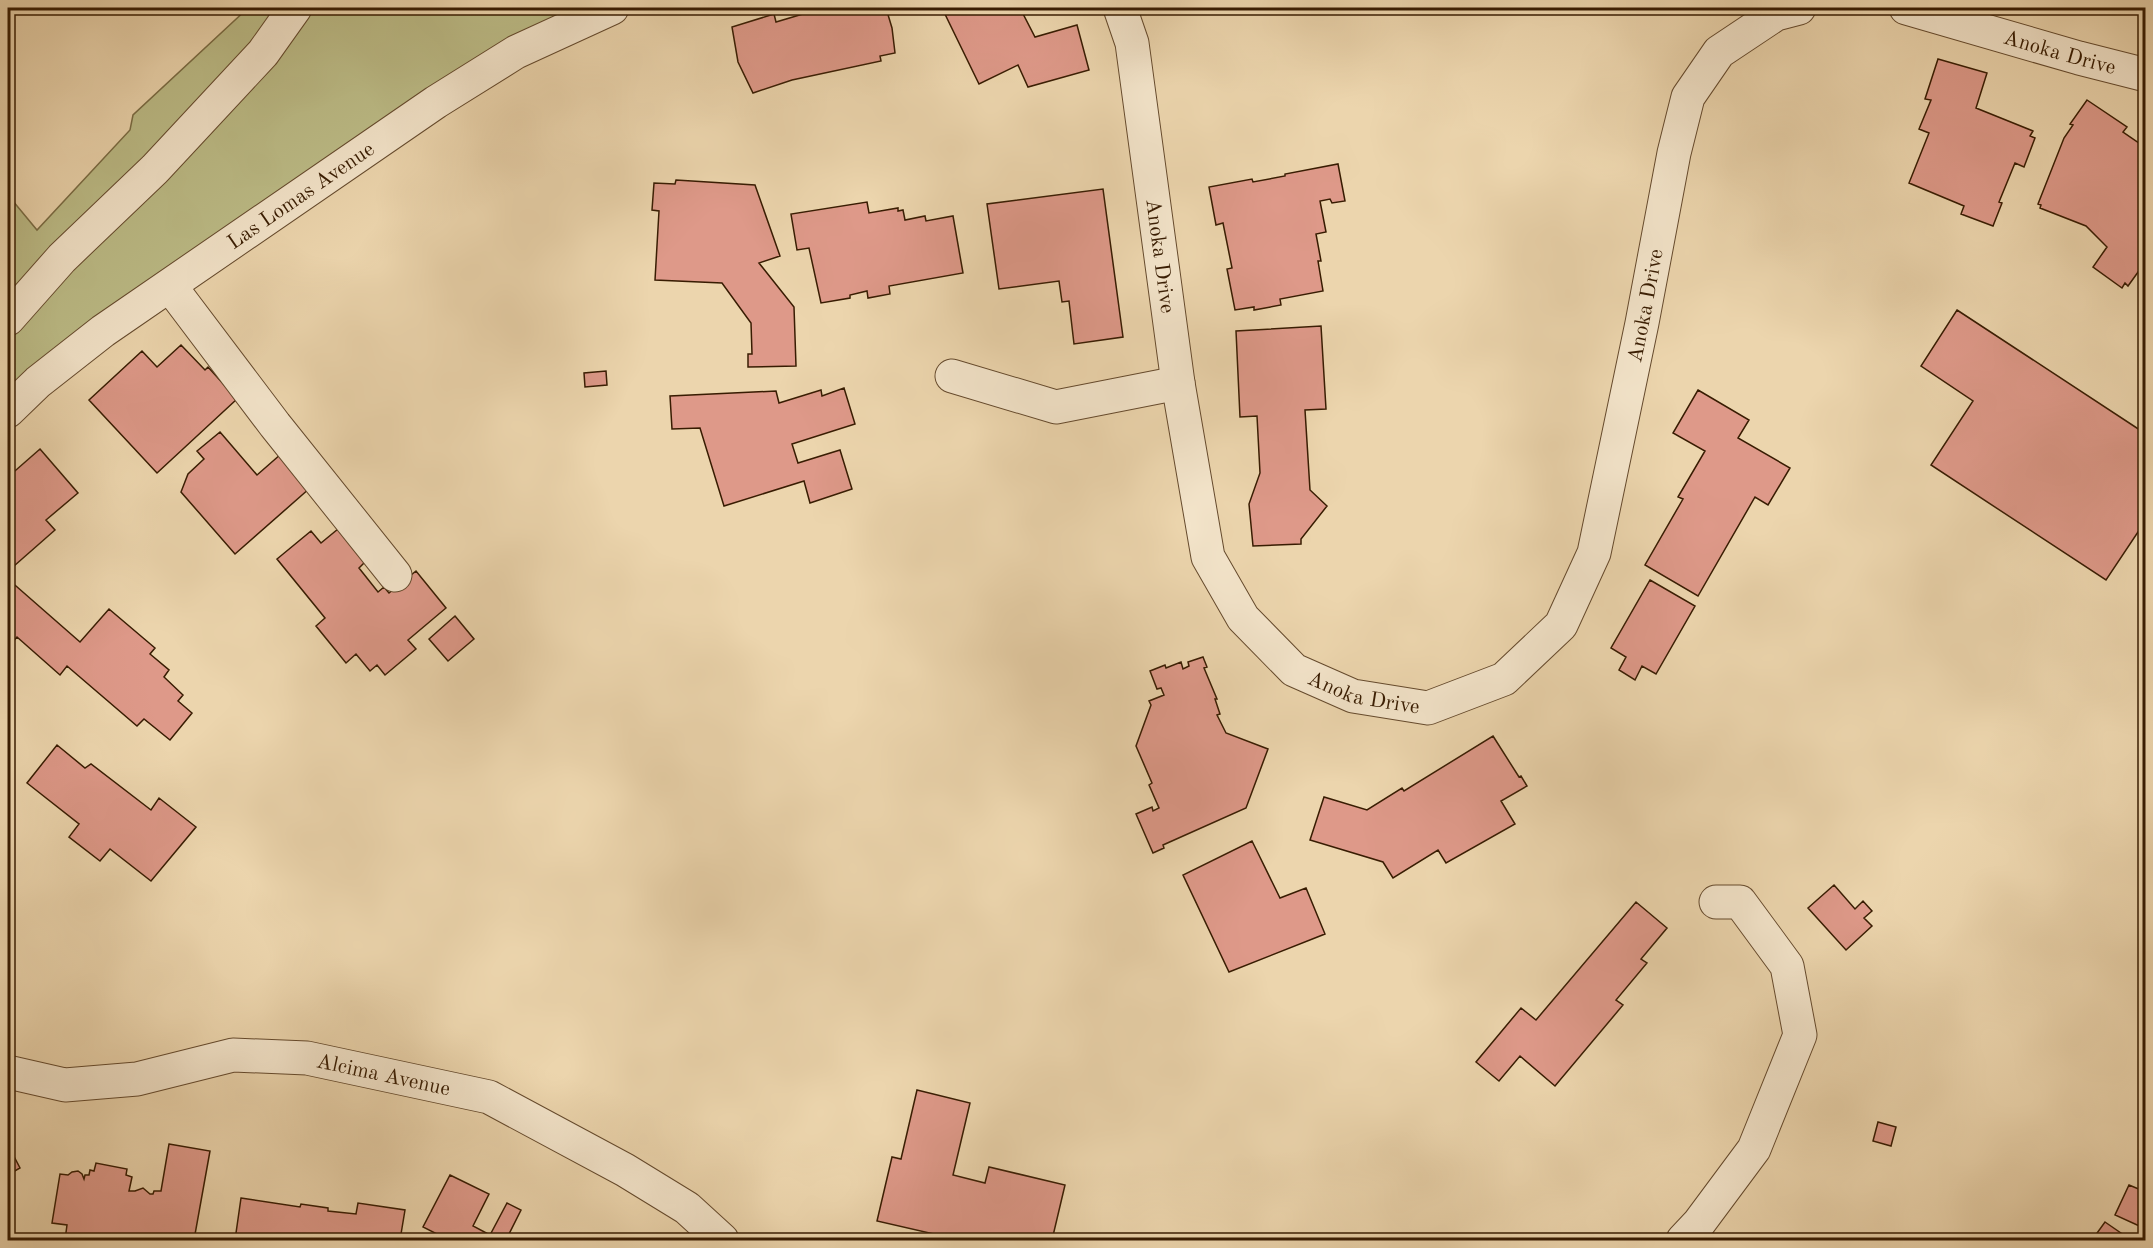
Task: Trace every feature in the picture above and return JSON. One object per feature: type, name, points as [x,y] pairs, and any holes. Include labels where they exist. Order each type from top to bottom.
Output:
[{"type":"street","points":[[8,319],[62,258],[170,153],[262,53],[295,8]]},
{"type":"street","name":"Las Lomas Avenue","points":[[8,411],[38,382],[94,339],[436,102],[516,52],[612,8]]},
{"type":"street","name":"Anoka Drive","points":[[1120,8],[1132,43],[1178,383],[1208,557],[1242,618],[1294,670],[1353,696],[1428,708],[1504,679],[1561,625],[1594,553],[1674,153],[1688,97],[1719,52],[1776,14],[1798,8]]},
{"type":"street","name":"Anoka Drive","points":[[1906,8],[2145,75]]},
{"type":"street","points":[[170,286],[275,425],[394,575]]},
{"type":"street","points":[[952,376],[1056,407],[1178,383]]},
{"type":"street","points":[[1683,1240],[1699,1223],[1754,1149],[1800,1035],[1787,966],[1740,902],[1716,902]]},
{"type":"street","name":"Alcima Avenue","points":[[8,1072],[65,1085],[137,1079],[233,1055],[307,1058],[489,1097],[625,1170],[687,1208],[722,1240]]},
{"type":"green space","points":[[248,8],[612,8],[516,52],[8,411],[8,195],[37,230],[130,130],[133,115]]},
{"type":"building","points":[[823,8],[847,8],[848,11],[886,8],[892,28],[895,53],[880,56],[881,61],[792,80],[753,93],[738,62],[732,27],[774,14],[776,22]]},
{"type":"building","points":[[942,8],[1020,8],[1035,37],[1077,25],[1089,70],[1028,87],[1018,65],[979,84]]},
{"type":"building","points":[[1938,59],[1987,73],[1976,108],[2033,131],[2030,136],[2035,138],[2024,167],[2015,163],[1999,202],[2002,203],[1993,226],[1961,214],[1964,206],[1909,183],[1929,133],[1919,129],[1931,100],[1925,99]]},
{"type":"building","points":[[2087,100],[2127,127],[2123,132],[2146,148],[2146,261],[2128,286],[2125,283],[2122,288],[2093,267],[2107,247],[2086,226],[2040,208],[2041,205],[2038,204],[2064,138],[2073,125],[2070,124]]},
{"type":"building","points":[[1338,164],[1345,201],[1332,203],[1330,199],[1320,201],[1326,232],[1316,234],[1323,291],[1280,299],[1281,305],[1254,310],[1254,307],[1235,310],[1227,269],[1232,268],[1223,223],[1216,225],[1209,187],[1252,179],[1253,182]]},
{"type":"building","points":[[676,180],[755,185],[780,256],[759,263],[794,307],[796,366],[748,367],[748,354],[752,354],[751,323],[722,283],[655,280],[659,211],[652,210],[654,183],[675,184]]},
{"type":"building","points":[[1103,189],[1123,337],[1074,344],[1069,301],[1062,302],[1059,281],[999,289],[987,204]]},
{"type":"building","points":[[867,202],[869,213],[898,208],[898,211],[903,210],[905,220],[925,216],[926,221],[953,216],[963,273],[889,286],[890,294],[868,298],[867,291],[850,295],[850,298],[821,303],[809,248],[797,250],[791,214]]},
{"type":"building","points":[[1957,310],[2146,434],[2146,520],[2106,580],[1931,465],[1973,401],[1921,366]]},
{"type":"building","points":[[1321,326],[1326,409],[1305,410],[1310,490],[1327,506],[1301,539],[1301,544],[1253,546],[1249,504],[1260,473],[1257,416],[1240,417],[1236,331]]},
{"type":"building","points":[[181,345],[205,370],[208,367],[237,399],[157,473],[89,400],[142,351],[157,367]]},
{"type":"building","points":[[606,371],[607,385],[585,387],[584,373]]},
{"type":"building","points":[[844,388],[855,424],[792,444],[798,463],[840,450],[852,489],[810,503],[804,481],[724,506],[700,428],[672,429],[670,396],[776,391],[779,403],[821,390],[822,396]]},
{"type":"building","points":[[1698,390],[1749,420],[1738,438],[1790,468],[1768,505],[1755,497],[1698,596],[1645,565],[1683,499],[1678,497],[1705,451],[1673,433]]},
{"type":"building","points":[[220,432],[257,475],[281,454],[310,488],[235,554],[181,492],[188,474],[204,459],[197,451]]},
{"type":"building","points":[[40,449],[78,493],[46,520],[55,530],[14,566],[8,559],[8,477]]},
{"type":"building","points":[[338,529],[365,562],[359,568],[378,592],[384,587],[389,593],[416,571],[446,608],[408,640],[416,649],[385,675],[377,665],[370,671],[356,654],[346,663],[316,626],[325,618],[277,559],[311,531],[321,543]]},
{"type":"building","points":[[8,579],[80,642],[109,609],[155,648],[150,654],[169,670],[164,677],[183,695],[178,701],[192,713],[170,740],[144,719],[137,726],[67,666],[60,675],[17,637],[11,644],[8,641]]},
{"type":"building","points":[[1650,580],[1695,606],[1656,674],[1642,666],[1635,680],[1619,670],[1626,657],[1611,648]]},
{"type":"building","points":[[455,616],[474,639],[448,661],[429,639]]},
{"type":"building","points":[[1203,657],[1207,667],[1204,668],[1217,699],[1215,699],[1220,714],[1217,715],[1226,733],[1268,749],[1246,808],[1163,845],[1164,848],[1153,853],[1136,814],[1152,807],[1153,811],[1159,808],[1149,785],[1152,783],[1136,746],[1151,705],[1149,701],[1164,695],[1161,688],[1157,689],[1150,671],[1181,662],[1183,669],[1189,666],[1188,662]]},
{"type":"building","points":[[1493,736],[1527,786],[1501,801],[1515,824],[1446,863],[1438,850],[1393,878],[1383,862],[1310,840],[1324,797],[1367,810],[1402,788],[1404,791]]},
{"type":"building","points":[[57,745],[85,768],[91,764],[151,810],[159,798],[196,827],[151,881],[110,849],[100,861],[69,837],[79,824],[27,783]]},
{"type":"building","points":[[1252,841],[1280,898],[1306,888],[1325,934],[1229,972],[1183,875]]},
{"type":"building","points":[[1834,885],[1855,909],[1863,901],[1872,911],[1864,918],[1872,926],[1846,950],[1808,908]]},
{"type":"building","points":[[1636,902],[1667,928],[1641,959],[1647,963],[1616,1000],[1623,1005],[1555,1086],[1520,1056],[1499,1081],[1476,1062],[1521,1008],[1536,1020]]},
{"type":"building","points":[[917,1090],[970,1103],[953,1175],[985,1183],[989,1167],[1065,1185],[1052,1240],[947,1240],[933,1237],[934,1234],[877,1221],[892,1157],[901,1159]]},
{"type":"building","points":[[1878,1122],[1896,1127],[1891,1146],[1873,1141]]},
{"type":"building","points":[[169,1144],[210,1151],[194,1240],[65,1240],[67,1225],[52,1223],[60,1174],[68,1175],[78,1171],[84,1179],[85,1175],[89,1175],[90,1170],[94,1171],[96,1163],[127,1169],[126,1175],[132,1177],[129,1191],[143,1188],[153,1194],[154,1191],[161,1191]]},
{"type":"building","points":[[8,1145],[20,1168],[8,1175]]},
{"type":"building","points":[[450,1175],[489,1194],[473,1226],[490,1235],[507,1203],[521,1210],[506,1240],[441,1240],[443,1237],[423,1227]]},
{"type":"building","points":[[2129,1185],[2146,1192],[2146,1229],[2115,1215]]},
{"type":"building","points":[[241,1198],[300,1207],[301,1204],[328,1208],[328,1211],[356,1214],[358,1203],[405,1210],[400,1240],[235,1240]]},
{"type":"building","points":[[8,1222],[15,1236],[8,1240]]},
{"type":"building","points":[[2105,1222],[2131,1240],[2092,1240]]}]
